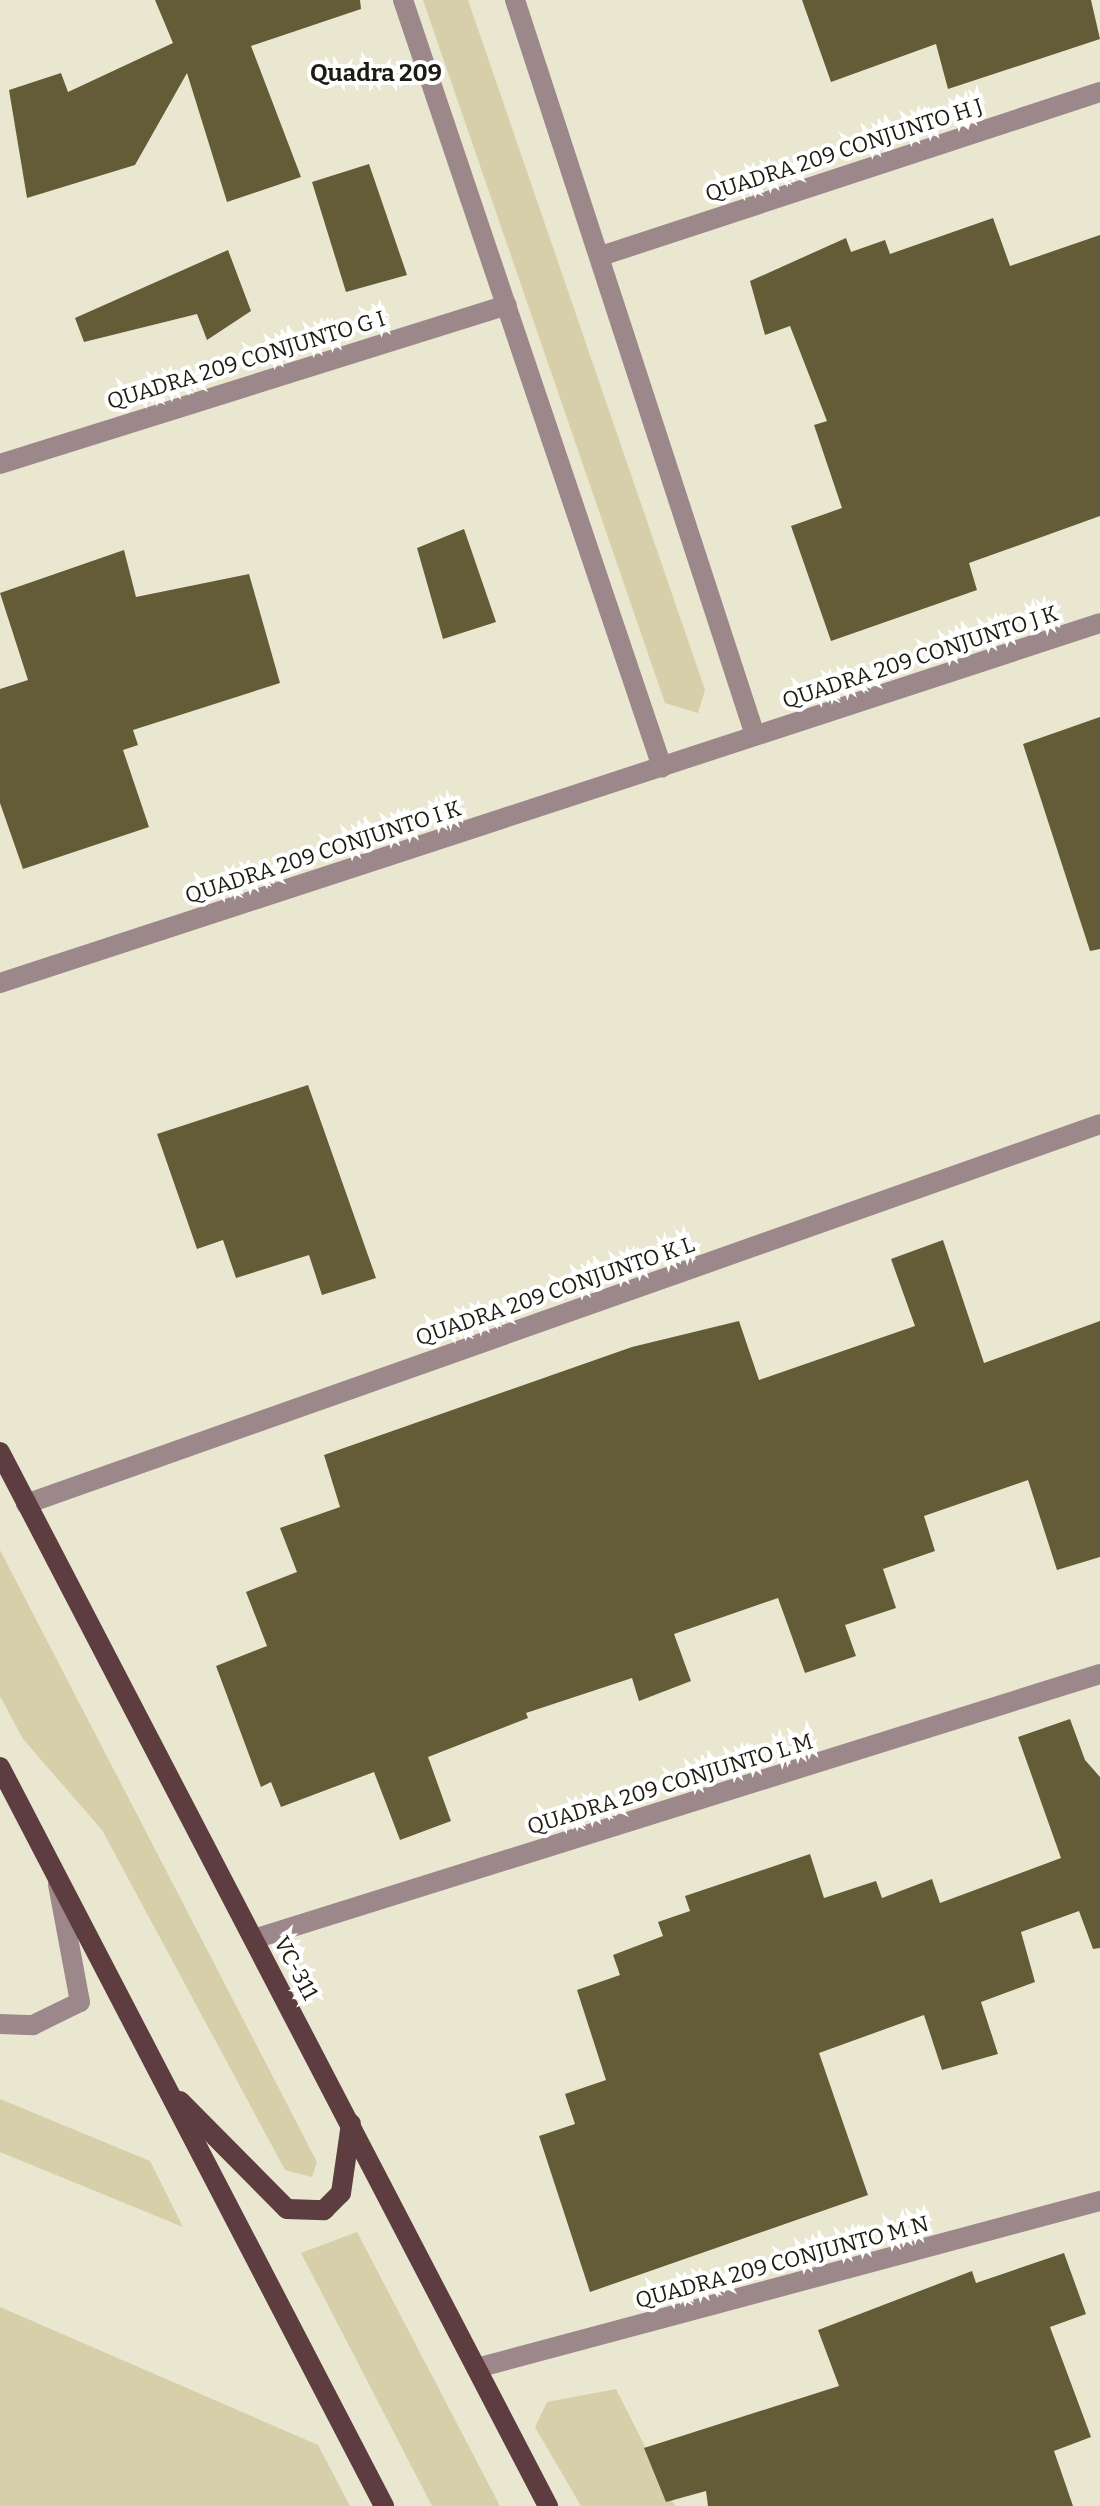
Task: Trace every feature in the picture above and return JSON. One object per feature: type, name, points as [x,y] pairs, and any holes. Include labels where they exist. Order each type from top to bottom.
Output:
[{"type":"main road","name":"VC-311","points":[[0,1452],[548,2506]]},
{"type":"main road","points":[[0,1767],[384,2506]]},
{"type":"main road","points":[[166,2087],[287,2209],[324,2210],[341,2193],[351,2124]]},
{"type":"street","points":[[403,0],[662,767]]},
{"type":"street","points":[[515,0],[604,255],[755,735]]},
{"type":"street","name":"QUADRA 209 CONJUNTO H J","points":[[604,255],[1100,92]]},
{"type":"street","name":"QUADRA 209 CONJUNTO G I","points":[[0,464],[507,305]]},
{"type":"street","name":"QUADRA 209 CONJUNTO J K","points":[[662,767],[1100,623]]},
{"type":"street","name":"QUADRA 209 CONJUNTO I K","points":[[0,983],[662,767]]},
{"type":"street","name":"QUADRA 209 CONJUNTO K L","points":[[26,1504],[1100,1124]]},
{"type":"street","name":"QUADRA 209 CONJUNTO L M","points":[[254,1939],[1100,1674]]},
{"type":"street","points":[[0,2024],[33,2025],[80,2002],[57,1876]]},
{"type":"street","name":"QUADRA 209 CONJUNTO M N","points":[[477,2368],[1100,2201]]},
{"type":"shaded area","points":[[423,0],[468,0],[705,690],[698,713],[665,703]]},
{"type":"shaded area","points":[[0,1550],[317,2162],[312,2177],[285,2170],[102,1830],[23,1739],[0,1696]]},
{"type":"shaded area","points":[[0,2099],[150,2161],[183,2227],[0,2152]]},
{"type":"shaded area","points":[[357,2232],[500,2506],[432,2506],[301,2253]]},
{"type":"shaded area","points":[[0,2307],[318,2445],[350,2506],[0,2506]]},
{"type":"shaded area","points":[[616,2389],[675,2506],[581,2506],[535,2427],[547,2402]]},
{"type":"building","points":[[155,0],[360,0],[361,9],[251,46],[301,177],[227,202],[187,73],[135,165],[27,198],[9,90],[61,73],[68,92],[173,43]]},
{"type":"building","points":[[802,0],[1091,0],[1100,39],[948,89],[936,44],[831,82]]},
{"type":"building","points":[[369,164],[407,275],[346,292],[312,182]]},
{"type":"building","points":[[993,218],[1010,266],[1100,235],[1100,516],[969,563],[977,590],[831,641],[791,526],[842,508],[814,425],[827,421],[790,326],[765,335],[750,281],[846,238],[851,252],[885,240],[890,254]]},
{"type":"building","points":[[228,250],[251,311],[207,340],[197,314],[84,342],[75,318]]},
{"type":"building","points":[[464,529],[496,622],[443,639],[417,548]]},
{"type":"building","points":[[124,550],[136,597],[249,574],[280,683],[133,730],[138,745],[123,750],[149,827],[23,869],[0,803],[0,689],[28,680],[0,593]]},
{"type":"building","points":[[1100,717],[1100,949],[1090,951],[1023,744]]},
{"type":"building","points":[[308,1085],[376,1278],[322,1295],[309,1255],[236,1278],[223,1240],[197,1249],[157,1134]]},
{"type":"building","points":[[943,1240],[984,1363],[1100,1321],[1100,1557],[1057,1570],[1028,1480],[924,1516],[935,1551],[883,1569],[896,1608],[845,1625],[856,1656],[805,1673],[778,1598],[674,1634],[691,1681],[639,1701],[632,1678],[526,1713],[528,1718],[428,1757],[451,1821],[400,1840],[374,1772],[281,1807],[271,1782],[261,1787],[216,1666],[267,1646],[246,1592],[297,1572],[280,1528],[340,1507],[324,1455],[632,1347],[739,1321],[759,1380],[915,1326],[891,1259]]},
{"type":"building","points":[[1070,1719],[1085,1760],[1100,1777],[1100,1948],[1093,1949],[1079,1911],[1021,1932],[1035,1982],[981,2002],[998,2054],[942,2070],[924,2015],[819,2053],[868,2195],[590,2292],[539,2136],[575,2124],[565,2094],[606,2080],[577,1990],[620,1975],[613,1955],[663,1936],[658,1922],[690,1911],[685,1896],[810,1854],[824,1898],[876,1881],[882,1898],[932,1879],[940,1903],[1061,1858],[1018,1737]]},
{"type":"building","points":[[1064,2253],[1086,2314],[1050,2327],[1091,2437],[1054,2451],[1073,2506],[708,2506],[706,2491],[666,2502],[644,2448],[839,2386],[818,2330],[972,2271],[976,2283]]},
{"type":"district","name":"Quadra 209","points":[[376,74]]}]
